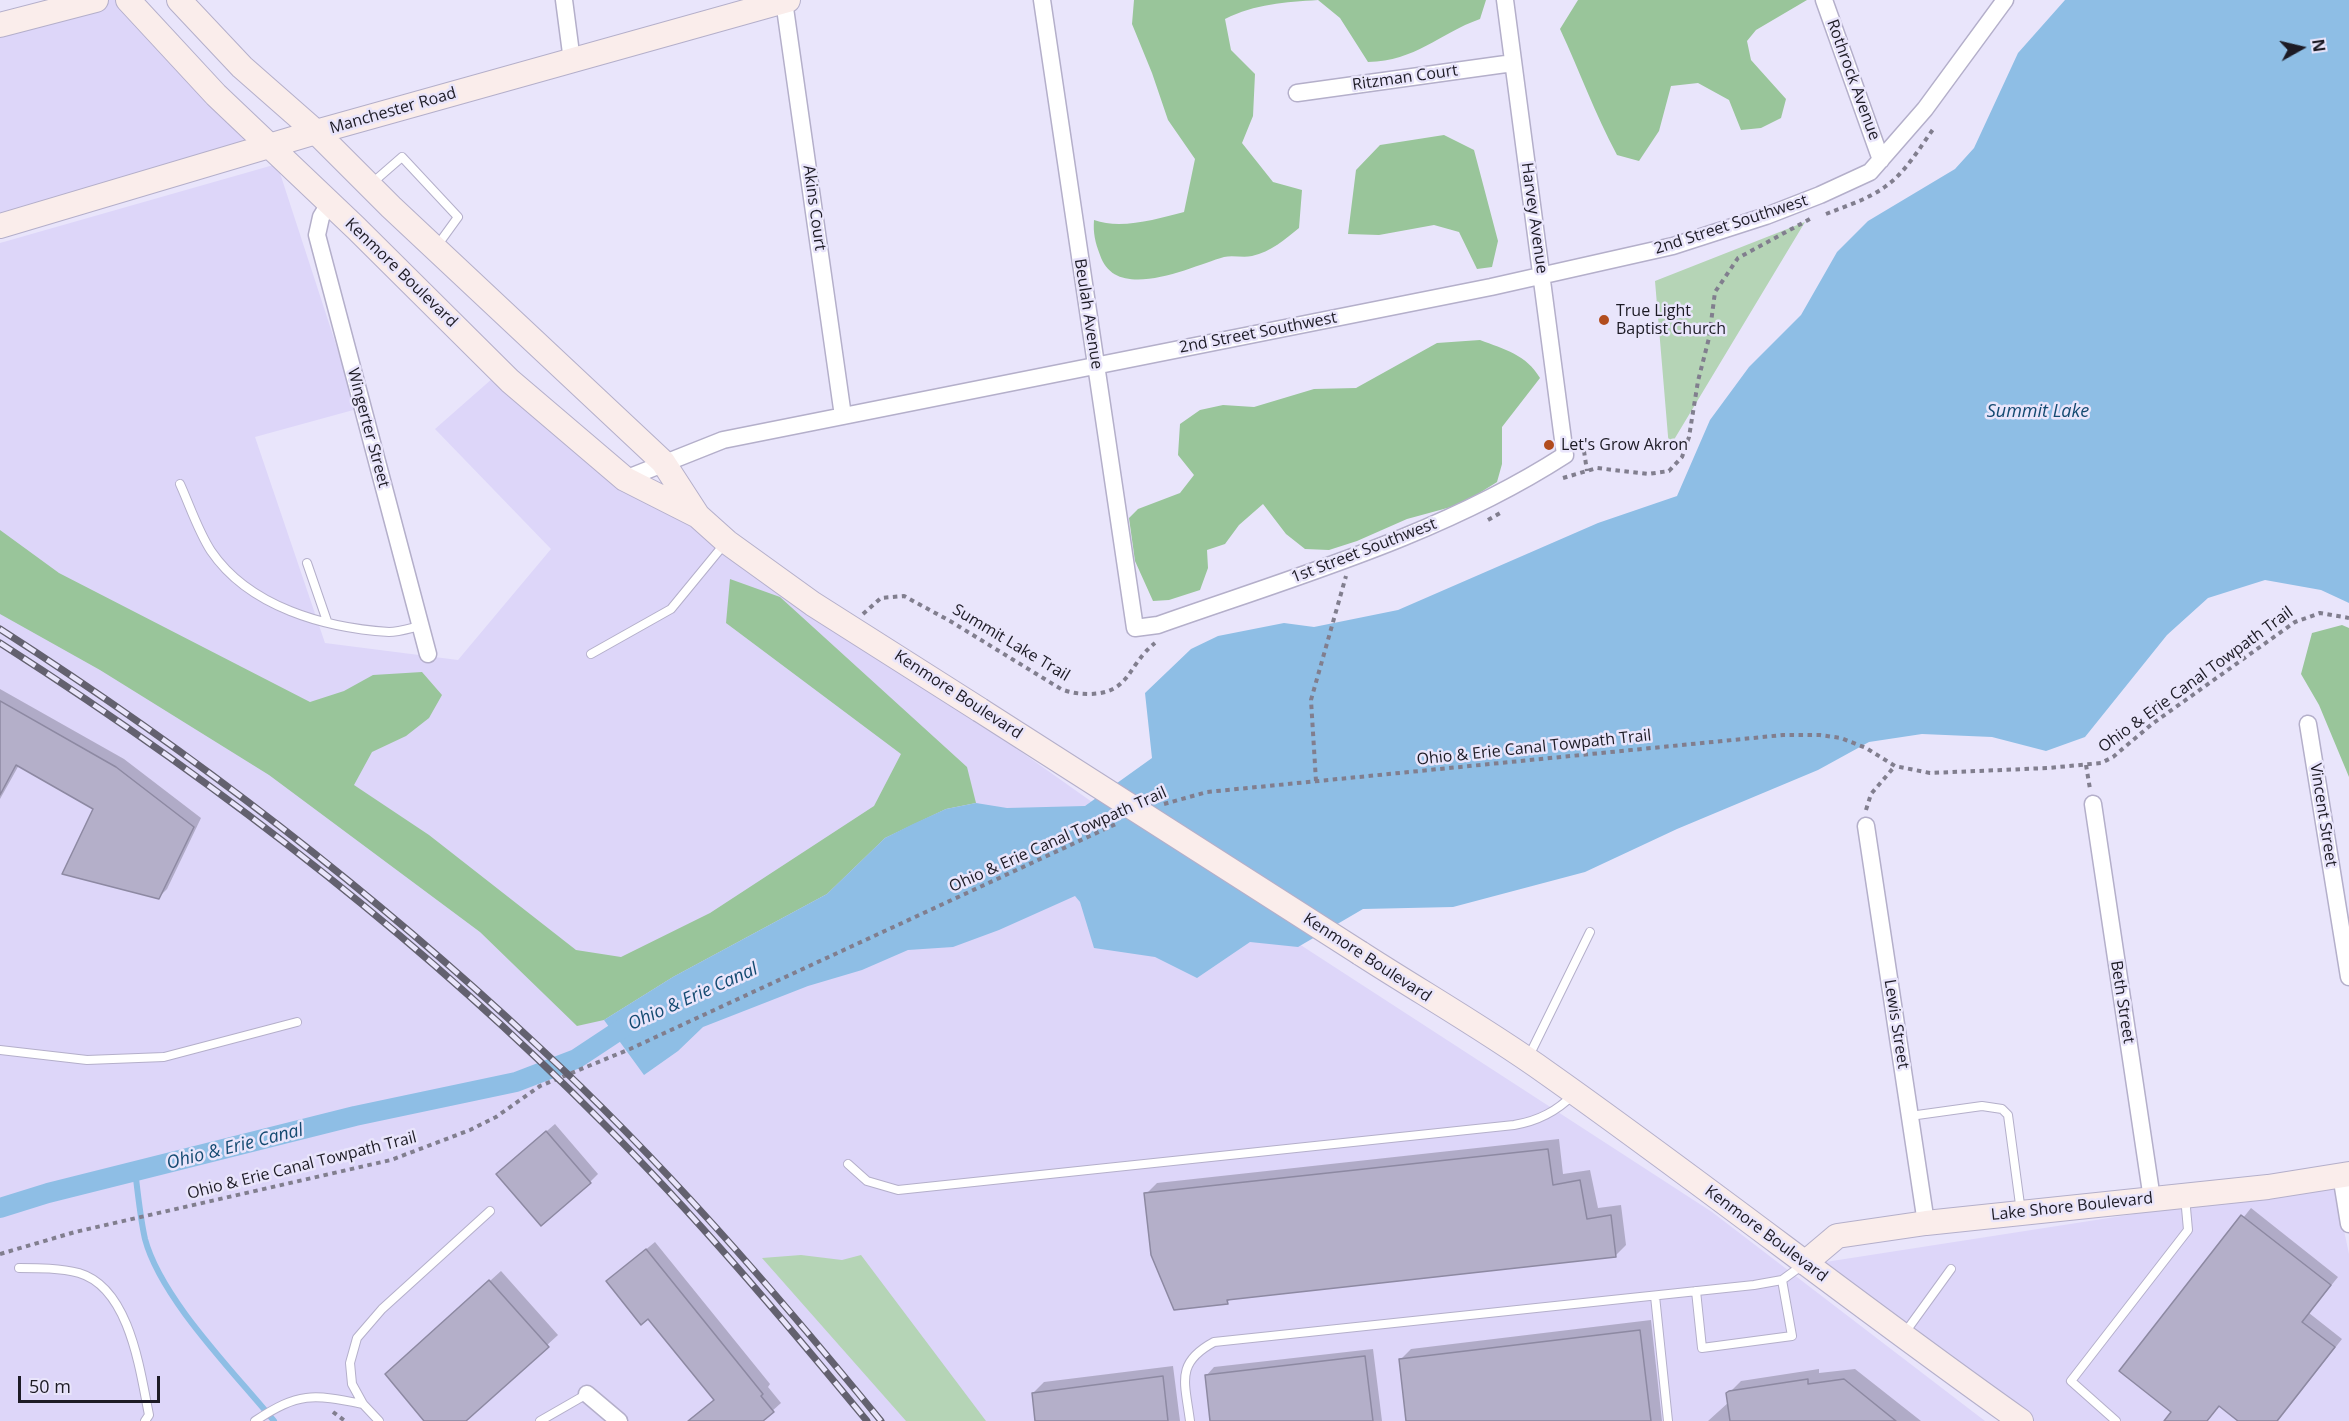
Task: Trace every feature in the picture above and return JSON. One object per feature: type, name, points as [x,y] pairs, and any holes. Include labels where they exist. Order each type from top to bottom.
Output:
[{"type":"main road","points":[[0,25],[96,0]]},
{"type":"main road","name":"Kenmore Boulevard","points":[[128,0],[216,95],[510,381],[625,479],[698,516]]},
{"type":"main road","name":"Kenmore Boulevard","points":[[179,0],[242,67],[316,132],[435,249],[663,462],[698,516],[726,542],[849,626],[1527,1060],[2021,1421]]},
{"type":"main road","name":"Manchester Road","points":[[0,226],[316,132],[786,0]]},
{"type":"main road","name":"Lake Shore Boulevard","points":[[1805,1263],[1837,1236],[1926,1223],[2185,1196],[2345,1175]]},
{"type":"street","points":[[564,0],[572,61]]},
{"type":"street","name":"Akins Court","points":[[786,0],[843,416]]},
{"type":"street","name":"Beulah Avenue","points":[[1042,0],[1135,628]]},
{"type":"street","name":"Harvey Avenue","points":[[1504,0],[1563,437]]},
{"type":"street","name":"Rothrock Avenue","points":[[1824,0],[1881,160]]},
{"type":"street","name":"2nd Street Southwest","points":[[625,479],[723,440],[1542,276],[1673,246],[1766,216],[1820,195],[1867,173],[1925,109],[2005,0]]},
{"type":"street","name":"Ritzman Court","points":[[1297,93],[1513,63]]},
{"type":"street","name":"Wingerter Street","points":[[329,204],[321,217],[317,236],[428,654]]},
{"type":"street","name":"1st Street Southwest","points":[[1135,628],[1158,625],[1433,525],[1512,488],[1565,455],[1563,437]]},
{"type":"street","name":"Vincent Street","points":[[2308,724],[2349,976]]},
{"type":"street","name":"Beth Street","points":[[2093,804],[2152,1199]]},
{"type":"street","name":"Lewis Street","points":[[1866,826],[1926,1223]]},
{"type":"street","points":[[2345,1175],[2349,1224]]},
{"type":"street","points":[[588,1394],[619,1421]]},
{"type":"lane","points":[[369,186],[402,158],[458,217],[435,249]]},
{"type":"lane","points":[[180,484],[212,551],[243,584],[286,611],[391,632],[420,626]]},
{"type":"lane","points":[[591,654],[671,609],[726,542]]},
{"type":"lane","points":[[307,563],[327,621]]},
{"type":"lane","points":[[1527,1060],[1590,932]]},
{"type":"lane","points":[[0,1050],[87,1060],[164,1057],[297,1022]]},
{"type":"lane","points":[[848,1164],[867,1181],[897,1190],[990,1182],[1514,1125],[1533,1122],[1560,1108],[1575,1093]]},
{"type":"lane","points":[[1910,1116],[1982,1106],[2002,1109],[2008,1115],[2021,1212]]},
{"type":"lane","points":[[2116,1421],[2071,1382],[2188,1230],[2185,1196]]},
{"type":"lane","points":[[379,1421],[363,1404],[352,1384],[350,1363],[357,1338],[382,1309],[490,1211]]},
{"type":"lane","points":[[1190,1421],[1184,1374],[1195,1353],[1214,1342],[1655,1296],[1782,1280],[1805,1263]]},
{"type":"lane","points":[[19,1268],[80,1273],[98,1284],[111,1299],[133,1335],[149,1414],[146,1421]]},
{"type":"lane","points":[[1902,1336],[1952,1269]]},
{"type":"lane","points":[[1696,1291],[1702,1348],[1792,1336],[1782,1280]]},
{"type":"lane","points":[[1655,1296],[1668,1421]]},
{"type":"lane","points":[[540,1421],[588,1394]]},
{"type":"lane","points":[[255,1421],[283,1403],[302,1397],[335,1398],[363,1404]]},
{"type":"path","points":[[1597,468],[1648,474],[1669,471],[1682,457],[1689,437],[1698,381],[1709,338]]},
{"type":"path","points":[[1317,782],[1311,700],[1347,573]]},
{"type":"path","name":"Summit Lake Trail","points":[[849,626],[881,598],[904,596],[950,621],[1061,689],[1080,694],[1108,693],[1119,687],[1153,644]]},
{"type":"path","name":"Ohio & Erie Canal Towpath Trail","points":[[1159,806],[1207,792],[1783,735],[1820,735],[1840,738],[1879,755],[1895,766],[1913,771],[1953,774],[2086,765],[2113,757],[2189,697],[2301,619],[2320,613],[2349,618]]},
{"type":"path","points":[[2086,765],[2093,804]]},
{"type":"path","points":[[1866,826],[1866,809],[1871,794],[1895,766]]},
{"type":"path","name":"Ohio & Erie Canal Towpath Trail","points":[[0,1254],[114,1223],[391,1160],[440,1143],[495,1117],[540,1086],[630,1049],[1124,820]]},
{"type":"shaded area","points":[[96,0],[128,0],[269,146],[0,226],[0,25]]},
{"type":"shaded area","points":[[277,164],[357,409],[255,437],[325,643],[458,660],[551,549],[435,429],[493,378],[1222,894],[1712,1212],[1985,1421],[0,1421],[0,243]]},
{"type":"shaded area","points":[[2334,1183],[2349,1254],[2349,1421],[2032,1421],[1819,1263]]},
{"type":"green space","points":[[1134,0],[1318,0],[1259,7],[1225,19],[1231,50],[1255,74],[1253,116],[1242,143],[1273,182],[1302,190],[1299,228],[1272,248],[1252,256],[1224,257],[1175,273],[1138,280],[1122,277],[1109,270],[1100,255],[1095,238],[1094,220],[1127,224],[1184,212],[1195,159],[1168,120],[1132,24]]},
{"type":"green space","points":[[1318,0],[1486,0],[1480,19],[1400,57],[1368,62],[1340,18]]},
{"type":"green space","points":[[1578,0],[1807,0],[1756,30],[1747,41],[1751,60],[1786,99],[1781,118],[1761,128],[1741,130],[1729,100],[1698,83],[1671,86],[1659,131],[1639,161],[1617,155],[1560,29]]},
{"type":"green space","points":[[1444,135],[1474,150],[1498,241],[1492,267],[1477,269],[1459,232],[1434,225],[1379,235],[1348,234],[1356,170],[1380,145]]},
{"type":"green space","points":[[1805,222],[1669,448],[1655,281]]},
{"type":"green space","points":[[1480,340],[1522,358],[1540,378],[1502,427],[1502,464],[1497,482],[1462,504],[1407,519],[1357,541],[1329,550],[1305,549],[1286,534],[1263,504],[1239,525],[1225,544],[1207,550],[1208,568],[1200,590],[1169,600],[1153,601],[1135,561],[1129,518],[1138,509],[1180,493],[1194,475],[1178,455],[1180,424],[1200,410],[1223,405],[1254,407],[1314,389],[1356,388],[1437,343]]},
{"type":"green space","points":[[0,530],[59,573],[310,702],[344,691],[373,675],[422,672],[442,695],[429,718],[406,736],[372,752],[354,785],[429,835],[576,950],[621,957],[710,913],[874,806],[901,754],[726,623],[730,579],[780,597],[967,767],[976,803],[946,809],[885,838],[827,894],[673,977],[604,1020],[577,1026],[480,932],[269,775],[100,670],[0,614]]},
{"type":"green space","points":[[2342,625],[2349,628],[2349,777],[2319,705],[2301,674],[2312,633]]},
{"type":"green space","points":[[801,1255],[842,1260],[861,1255],[986,1421],[906,1421],[762,1258]]},
{"type":"water","name":"Summit Lake","points":[[2065,0],[2349,0],[2349,603],[2321,590],[2265,580],[2208,598],[2167,635],[2085,737],[2046,751],[1992,737],[1922,734],[1869,742],[1818,770],[1677,829],[1585,872],[1453,907],[1363,909],[1298,947],[1250,942],[1197,978],[1155,957],[1094,948],[1080,902],[1075,896],[999,930],[953,947],[908,950],[862,970],[808,986],[703,1027],[678,1051],[644,1075],[604,1020],[673,977],[827,894],[885,838],[946,809],[976,803],[1007,808],[1085,806],[1152,758],[1145,693],[1191,649],[1218,636],[1284,623],[1314,627],[1398,610],[1598,523],[1677,496],[1710,420],[1749,367],[1801,315],[1837,252],[1868,221],[1955,169],[1974,148],[2018,53]]},
{"type":"building","points":[[0,701],[116,767],[194,827],[159,899],[62,874],[93,809],[16,765],[0,795]]},
{"type":"building","points":[[546,1131],[591,1183],[541,1226],[496,1174]]},
{"type":"building","points":[[1548,1149],[1553,1185],[1580,1180],[1587,1219],[1611,1215],[1616,1257],[1227,1300],[1228,1304],[1174,1310],[1151,1255],[1144,1193]]},
{"type":"building","points":[[2241,1215],[2331,1285],[2302,1322],[2335,1347],[2277,1421],[2238,1421],[2219,1406],[2207,1421],[2164,1421],[2171,1412],[2119,1371]]},
{"type":"building","points":[[646,1249],[763,1394],[761,1396],[774,1412],[763,1421],[688,1421],[714,1400],[648,1319],[641,1325],[606,1281]]},
{"type":"building","points":[[489,1280],[549,1347],[466,1421],[424,1421],[385,1374]]},
{"type":"building","points":[[1640,1330],[1651,1421],[1406,1421],[1399,1359]]},
{"type":"building","points":[[1365,1356],[1373,1421],[1210,1421],[1205,1375]]},
{"type":"building","points":[[1163,1376],[1168,1421],[1035,1421],[1032,1393]]},
{"type":"building","points":[[1808,1379],[1808,1384],[1844,1379],[1896,1421],[1730,1421],[1726,1393],[1729,1391]]},
{"type":"waterway","name":"Ohio & Erie Canal","points":[[0,1208],[48,1193],[355,1116],[516,1082],[576,1059],[635,1020]]},
{"type":"waterway","points":[[135,1171],[145,1239],[153,1262],[166,1286],[220,1358],[274,1421]]},
{"type":"railway","points":[[0,629],[142,724],[211,774],[345,878],[475,988],[584,1090],[673,1181],[800,1323],[881,1421]]},
{"type":"railway","points":[[0,643],[160,750],[238,807],[389,926],[462,989],[602,1122],[671,1194],[771,1306],[867,1421]]},
{"type":"place","name":"True Light Baptist Church","points":[[1604,320]]},
{"type":"place","name":"Let's Grow Akron","points":[[1549,445]]}]
